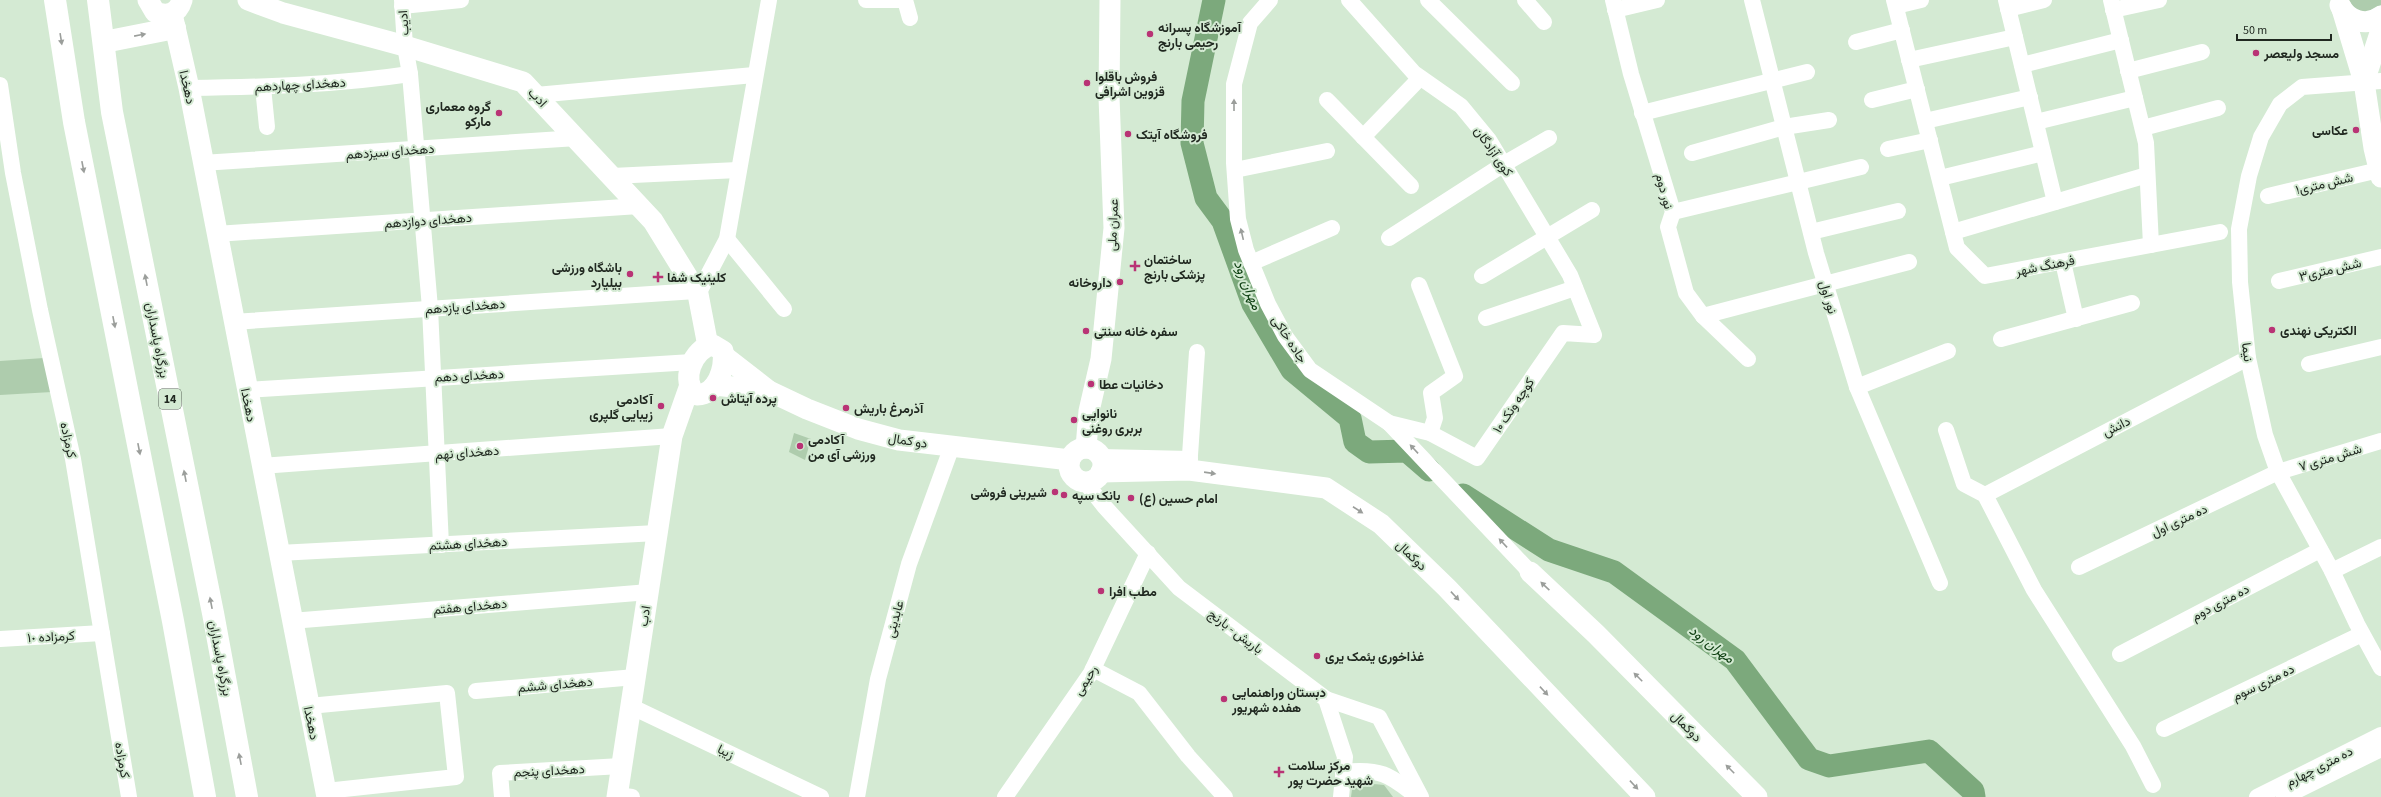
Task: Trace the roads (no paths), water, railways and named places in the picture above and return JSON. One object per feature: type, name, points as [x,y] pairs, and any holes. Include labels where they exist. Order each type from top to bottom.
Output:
[{"type":"highway","points":[[55,0],[74,122],[172,613],[205,797]]},
{"type":"highway","name":"بزرگراه پاسداران","points":[[98,0],[112,112],[247,797]]},
{"type":"highway","points":[[104,42],[176,14]]},
{"type":"main road","points":[[148,0],[155,12],[166,15],[176,14]]},
{"type":"main road","name":"ادب","points":[[248,0],[283,13],[405,46],[523,82],[653,221],[697,293],[716,351]]},
{"type":"main road","name":"عمران ملی","points":[[1085,465],[1090,411],[1101,359],[1114,228],[1109,97],[1110,0]]},
{"type":"main road","points":[[2339,3],[2357,21],[2371,21],[2381,16]]},
{"type":"main road","points":[[2339,3],[2372,82]]},
{"type":"main road","name":"دهخدا","points":[[176,14],[202,163],[326,794]]},
{"type":"main road","points":[[2380,174],[2372,82],[2381,30]]},
{"type":"main road","points":[[701,349],[716,351],[770,391],[702,388],[689,376],[692,362],[701,349]]},
{"type":"main road","points":[[672,436],[702,388],[722,371],[716,351]]},
{"type":"main road","name":"دو کمال","points":[[770,391],[807,409],[858,429],[899,440],[1030,457],[1045,465],[1085,465]]},
{"type":"main road","name":"ادب","points":[[622,796],[621,766],[672,436]]},
{"type":"main road","name":"دوکمال","points":[[1085,465],[1190,465],[1326,488],[1381,524],[1447,588],[1645,797]]},
{"type":"main road","name":"دوکمال","points":[[1530,572],[1596,634],[1757,797]]},
{"type":"street","points":[[402,3],[461,0]]},
{"type":"street","points":[[697,293],[727,239],[754,75],[769,0]]},
{"type":"street","points":[[866,0],[901,0]]},
{"type":"street","points":[[905,0],[910,18]]},
{"type":"street","name":"جاده خاکی","points":[[1270,0],[1250,23],[1234,84],[1235,170],[1238,219],[1251,263],[1268,304],[1285,336],[1310,370],[1389,423],[1530,572]]},
{"type":"street","name":"کوی آزادگان","points":[[1350,0],[1414,74],[1461,106],[1489,140],[1547,237],[1575,288],[1594,335]]},
{"type":"street","points":[[1428,0],[1512,83]]},
{"type":"street","points":[[1525,0],[1544,22]]},
{"type":"street","points":[[1614,5],[1656,0]]},
{"type":"street","name":"نور اول","points":[[1752,0],[1811,232],[1857,387],[1940,582]]},
{"type":"street","points":[[1895,3],[1922,0]]},
{"type":"street","points":[[2044,0],[2007,4],[2056,202]]},
{"type":"street","points":[[2150,246],[2146,143],[2112,5],[2159,0]]},
{"type":"street","name":"ادیب","points":[[402,3],[405,46],[410,74],[415,150],[430,308],[441,544]]},
{"type":"street","name":"فرهنگ شهر","points":[[1895,3],[1957,248],[1985,276],[2220,232]]},
{"type":"street","name":"نور دوم","points":[[1614,5],[1642,113],[1673,212],[1668,227],[1686,293],[1703,316],[1748,360]]},
{"type":"street","points":[[1856,42],[1902,30]]},
{"type":"street","points":[[1909,60],[2015,37]]},
{"type":"street","points":[[2022,65],[2120,40]]},
{"type":"street","points":[[2128,71],[2202,52]]},
{"type":"street","points":[[1642,113],[1807,72]]},
{"type":"street","name":"دهخدای چهاردهم","points":[[189,88],[264,87],[367,80],[410,74]]},
{"type":"street","points":[[536,95],[754,75]]},
{"type":"street","points":[[1363,137],[1420,78]]},
{"type":"street","name":"نیما","points":[[2372,82],[2302,87],[2280,104],[2261,138],[2249,176],[2239,229],[2240,282],[2248,358],[2265,435],[2278,472],[2332,571],[2362,634],[2376,646],[2381,668]]},
{"type":"street","points":[[264,87],[267,127]]},
{"type":"street","points":[[1872,100],[1917,88]]},
{"type":"street","name":"کرمزاده","points":[[1,96],[6,162],[73,459],[129,797]]},
{"type":"street","points":[[1925,121],[2030,97]]},
{"type":"street","points":[[2036,122],[2135,98]]},
{"type":"street","points":[[1327,100],[1411,186]]},
{"type":"street","points":[[2143,128],[2218,108]]},
{"type":"street","points":[[1692,152],[1784,128],[1829,120]]},
{"type":"street","name":"دهخدای سیزدهم","points":[[202,163],[577,138]]},
{"type":"street","points":[[1389,238],[1504,164],[1549,138]]},
{"type":"street","points":[[1888,150],[1930,140]]},
{"type":"street","points":[[1235,170],[1327,151]]},
{"type":"street","points":[[1940,178],[2043,153]]},
{"type":"street","points":[[1673,212],[1861,166]]},
{"type":"street","points":[[612,176],[738,170]]},
{"type":"street","name":"شش متری۱","points":[[2268,196],[2380,174]]},
{"type":"street","points":[[1953,232],[2148,175]]},
{"type":"street","name":"دهخدای دوازدهم","points":[[216,234],[639,206]]},
{"type":"street","points":[[1482,276],[1592,210]]},
{"type":"street","points":[[1811,232],[1898,211]]},
{"type":"street","points":[[1251,263],[1332,228]]},
{"type":"street","points":[[727,239],[784,309]]},
{"type":"street","name":"شش متری۳","points":[[2279,281],[2381,257]]},
{"type":"street","points":[[1703,316],[1908,262]]},
{"type":"street","points":[[2063,262],[2076,319]]},
{"type":"street","points":[[1389,423],[1430,433],[1435,418],[1431,393],[1455,376],[1419,285]]},
{"type":"street","points":[[1486,318],[1575,288]]},
{"type":"street","name":"دهخدای یازدهم","points":[[233,322],[430,308],[697,293]]},
{"type":"street","points":[[2001,339],[2132,303]]},
{"type":"street","name":"کوچه ونک ۱۰","points":[[1430,433],[1477,458],[1563,333],[1594,335]]},
{"type":"street","points":[[2309,364],[2381,347]]},
{"type":"street","points":[[1857,387],[1948,351]]},
{"type":"street","points":[[1190,465],[1197,352]]},
{"type":"street","name":"دانش","points":[[1985,495],[2248,358]]},
{"type":"street","name":"دهخدای دهم","points":[[246,390],[433,377],[692,362]]},
{"type":"street","points":[[1946,430],[1964,484],[1985,495],[2034,590],[2133,746],[2153,785]]},
{"type":"street","name":"دهخدای نهم","points":[[261,466],[436,455],[672,436]]},
{"type":"street","name":"۷ شش متری","points":[[2278,472],[2381,441]]},
{"type":"street","name":"عابدینی","points":[[857,797],[878,680],[907,571],[952,446]]},
{"type":"street","name":"باریش - بارنج","points":[[1085,465],[1148,554],[1179,588],[1326,699],[1379,717],[1421,797]]},
{"type":"street","name":"ده متری اول","points":[[2079,567],[2278,472]]},
{"type":"street","name":"دهخدای هشتم","points":[[279,553],[657,533]]},
{"type":"street","points":[[2332,571],[2381,547]]},
{"type":"street","name":"ده متری دوم","points":[[2120,654],[2320,550]]},
{"type":"street","name":"رحیمی","points":[[1005,797],[1093,669],[1148,554]]},
{"type":"street","name":"دهخدای هفتم","points":[[291,621],[649,592]]},
{"type":"street","name":"کرمزاده ١٠","points":[[0,639],[102,633]]},
{"type":"street","name":"ده متری سوم","points":[[2164,729],[2362,634]]},
{"type":"street","points":[[1093,669],[1139,693],[1188,756],[1225,797]]},
{"type":"street","name":"دهخدای ششم","points":[[476,691],[635,677]]},
{"type":"street","points":[[308,706],[447,693],[456,777],[326,794]]},
{"type":"street","points":[[1326,699],[1345,757],[1341,797]]},
{"type":"street","name":"زیبا","points":[[630,706],[821,797]]},
{"type":"street","name":"ده متری چهارم","points":[[2257,797],[2381,735]]},
{"type":"street","points":[[2284,797],[2381,749]]},
{"type":"street","name":"دهخدای پنجم","points":[[502,797],[500,773],[621,766]]},
{"type":"street","points":[[1343,772],[1368,770],[1395,779],[1417,797]]},
{"type":"waterway","name":"مهران رود","points":[[1214,0],[1193,101],[1192,143],[1206,198],[1223,221],[1253,304],[1292,370],[1350,418],[1355,442],[1369,452],[1407,451],[1429,470]]},
{"type":"waterway","name":"مهران رود","points":[[1463,495],[1549,550],[1614,572],[1735,660],[1809,759],[1829,766],[1929,751],[1973,791],[1974,797]]},
{"type":"place","name":"آموزشگاه پسرانه رحیمی بارنج","points":[[1150,34]]},
{"type":"place","name":"مسجد ولیعصر","points":[[2256,53]]},
{"type":"place","name":"فروش باقلوا قزوین اشرافی","points":[[1087,83]]},
{"type":"place","name":"گروه معماری مارکو","points":[[499,113]]},
{"type":"place","name":"عکاسی","points":[[2356,130]]},
{"type":"place","name":"فروشگاه آیتک","points":[[1128,134]]},
{"type":"place","name":"ساختمان پزشکی بارنج","points":[[1135,266]]},
{"type":"place","name":"باشگاه ورزشی بیلیارد","points":[[630,274]]},
{"type":"place","name":"کلینیک شفا","points":[[658,277]]},
{"type":"place","name":"داروخانه","points":[[1120,282]]},
{"type":"place","name":"الکتریکی نهندی","points":[[2272,330]]},
{"type":"place","name":"سفره خانه سنتی","points":[[1086,331]]},
{"type":"place","name":"دخانیات عطا","points":[[1091,384]]},
{"type":"place","name":"پرده‌ آیتاش","points":[[713,398]]},
{"type":"place","name":"آکادمی زیبایی گلپری","points":[[661,406]]},
{"type":"place","name":"آذرمرغ باریش","points":[[846,408]]},
{"type":"place","name":"نانوایی بربری روغنی","points":[[1074,420]]},
{"type":"place","name":"آکادمی ورزشی آی من","points":[[800,446]]},
{"type":"place","name":"شیرینی فروشی","points":[[1055,492]]},
{"type":"place","name":"بانک سپه","points":[[1064,495]]},
{"type":"place","name":"امام حسین (ع)","points":[[1131,498]]},
{"type":"place","name":"مطب افرا","points":[[1101,591]]},
{"type":"place","name":"غذاخوری یئمک یری","points":[[1317,656]]},
{"type":"place","name":"دبستان وراهنمایی هفده شهریور","points":[[1224,699]]},
{"type":"place","name":"مرکز سلامت شهید حضرت پور","points":[[1279,772]]}]
